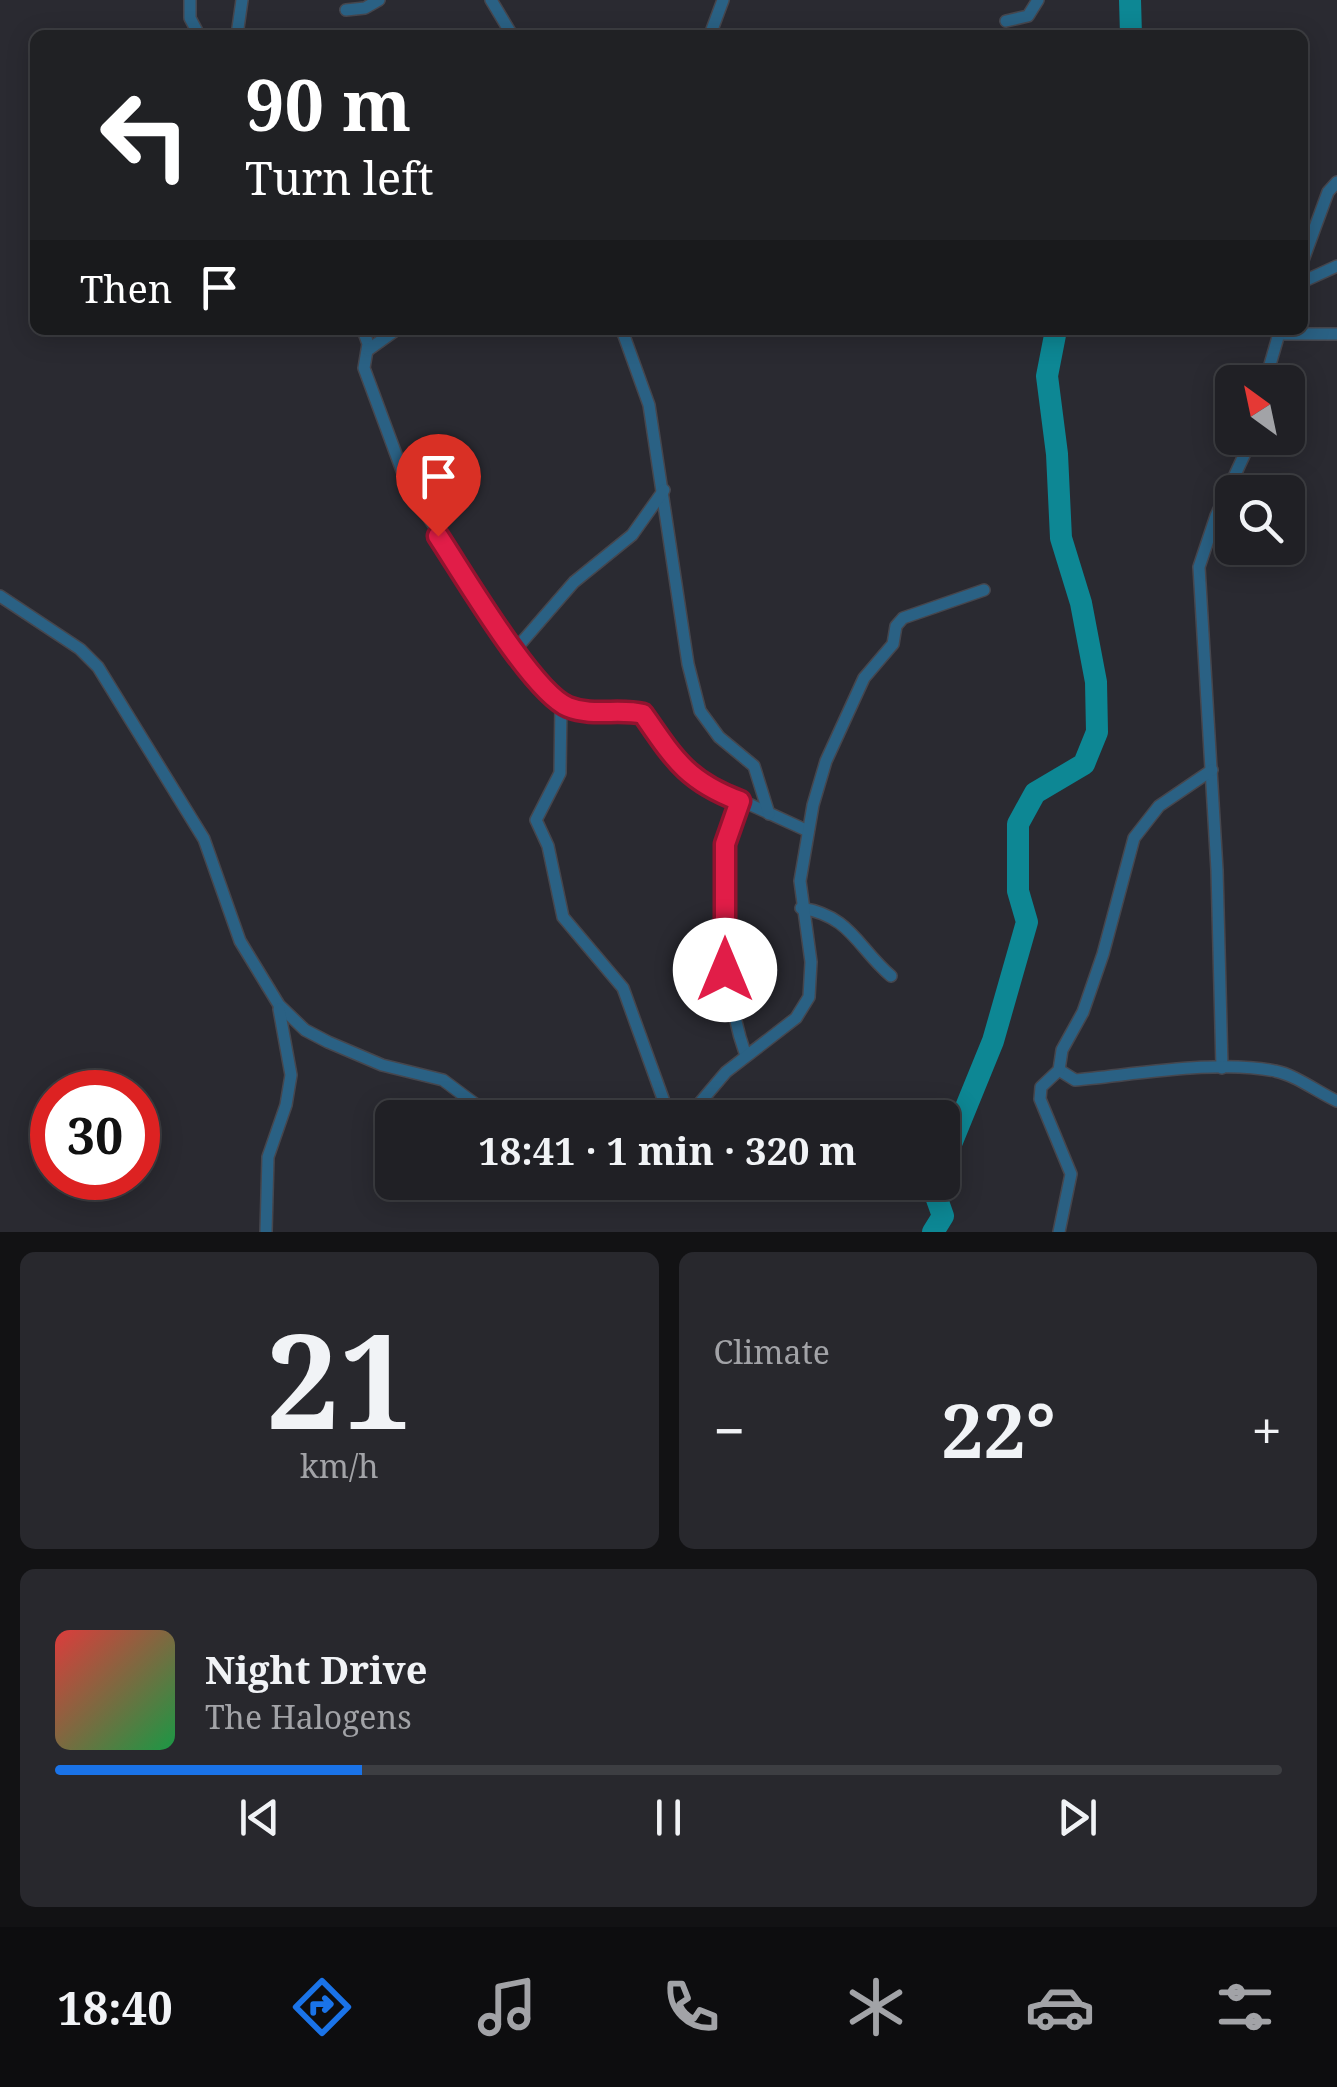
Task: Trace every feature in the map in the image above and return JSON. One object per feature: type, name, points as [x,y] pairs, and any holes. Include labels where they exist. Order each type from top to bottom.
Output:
[{"type":"street","points":[[190,0],[190,18],[196,30]]},
{"type":"street","points":[[238,30],[242,0]]},
{"type":"street","points":[[346,10],[365,8],[378,0]]},
{"type":"street","points":[[491,0],[509,30]]},
{"type":"street","points":[[712,30],[723,0]]},
{"type":"street","points":[[1006,22],[1028,16],[1038,0]]},
{"type":"street","points":[[1308,247],[1328,192],[1337,182]]},
{"type":"street","points":[[1308,279],[1337,266]]},
{"type":"street","points":[[1308,333],[1337,334]]},
{"type":"street","points":[[364,335],[368,350],[364,368],[407,484],[515,650],[561,704],[599,714],[643,714],[677,764],[694,780],[808,831]]},
{"type":"street","points":[[368,350],[389,335]]},
{"type":"street","points":[[624,335],[649,404],[688,664],[700,711],[719,737],[754,766],[769,814]]},
{"type":"street","points":[[1270,365],[1278,335]]},
{"type":"street","points":[[1222,1068],[1212,770],[1200,567],[1216,516],[1244,455]]},
{"type":"street","points":[[515,650],[574,582],[632,535],[664,490]]},
{"type":"street","points":[[702,1100],[726,1072],[796,1018],[809,997],[811,962],[800,881],[808,831],[826,761],[864,678],[894,644],[898,622],[928,607],[984,590]]},
{"type":"street","points":[[0,596],[86,653],[98,667],[204,839],[240,941],[293,1021],[328,1042],[382,1065],[443,1080],[470,1100]]},
{"type":"street","points":[[561,704],[560,773],[536,820],[548,846],[563,917],[622,988],[663,1100]]},
{"type":"street","points":[[1059,1232],[1071,1174],[1039,1093],[1059,1070],[1062,1050],[1084,1012],[1104,954],[1134,838],[1160,806],[1212,770]]},
{"type":"street","points":[[740,801],[725,844],[725,970],[729,1002],[746,1056]]},
{"type":"street","points":[[801,908],[826,913],[846,926],[890,976]]},
{"type":"street","points":[[266,1232],[268,1157],[292,1075],[279,1004]]},
{"type":"street","points":[[1059,1070],[1075,1080],[1222,1068],[1276,1071],[1337,1102]]},
{"type":"waterway","points":[[1130,0],[1131,30]]},
{"type":"waterway","points":[[960,1122],[993,1041],[1027,922],[1018,891],[1018,824],[1035,793],[1084,764],[1097,732],[1096,682],[1081,603],[1061,538],[1057,454],[1047,376],[1055,335]]},
{"type":"waterway","points":[[933,1232],[943,1216],[937,1200]]},
{"type":"route","points":[[438,536],[515,650],[552,697],[583,712],[643,714],[669,754],[694,780],[740,801],[726,832],[725,970]]}]
